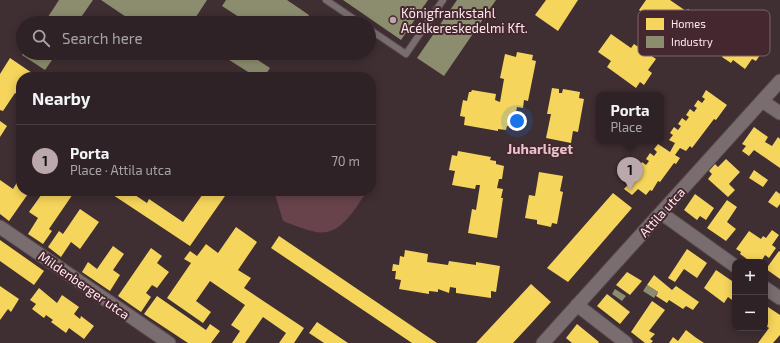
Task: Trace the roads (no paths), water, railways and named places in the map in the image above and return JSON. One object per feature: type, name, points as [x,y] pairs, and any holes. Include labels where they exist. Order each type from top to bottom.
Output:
[{"type":"street","name":"Attila utca","points":[[543,343],[780,81]]},
{"type":"street","points":[[762,101],[780,113]]},
{"type":"street","points":[[661,213],[732,264]]},
{"type":"street","name":"Mildenberger utca","points":[[0,227],[169,343]]},
{"type":"street","points":[[768,290],[780,298]]},
{"type":"street","points":[[578,305],[626,343]]},
{"type":"lane","points":[[326,0],[350,16]]},
{"type":"lane","points":[[376,34],[406,54],[443,0]]},
{"type":"place","name":"Königfrankstahl Acélkereskedelmi Kft.","points":[[393,20]]},
{"type":"place","name":"Porta","points":[[630,190]]},
{"type":"district","name":"Juharliget","points":[[540,148]]}]
